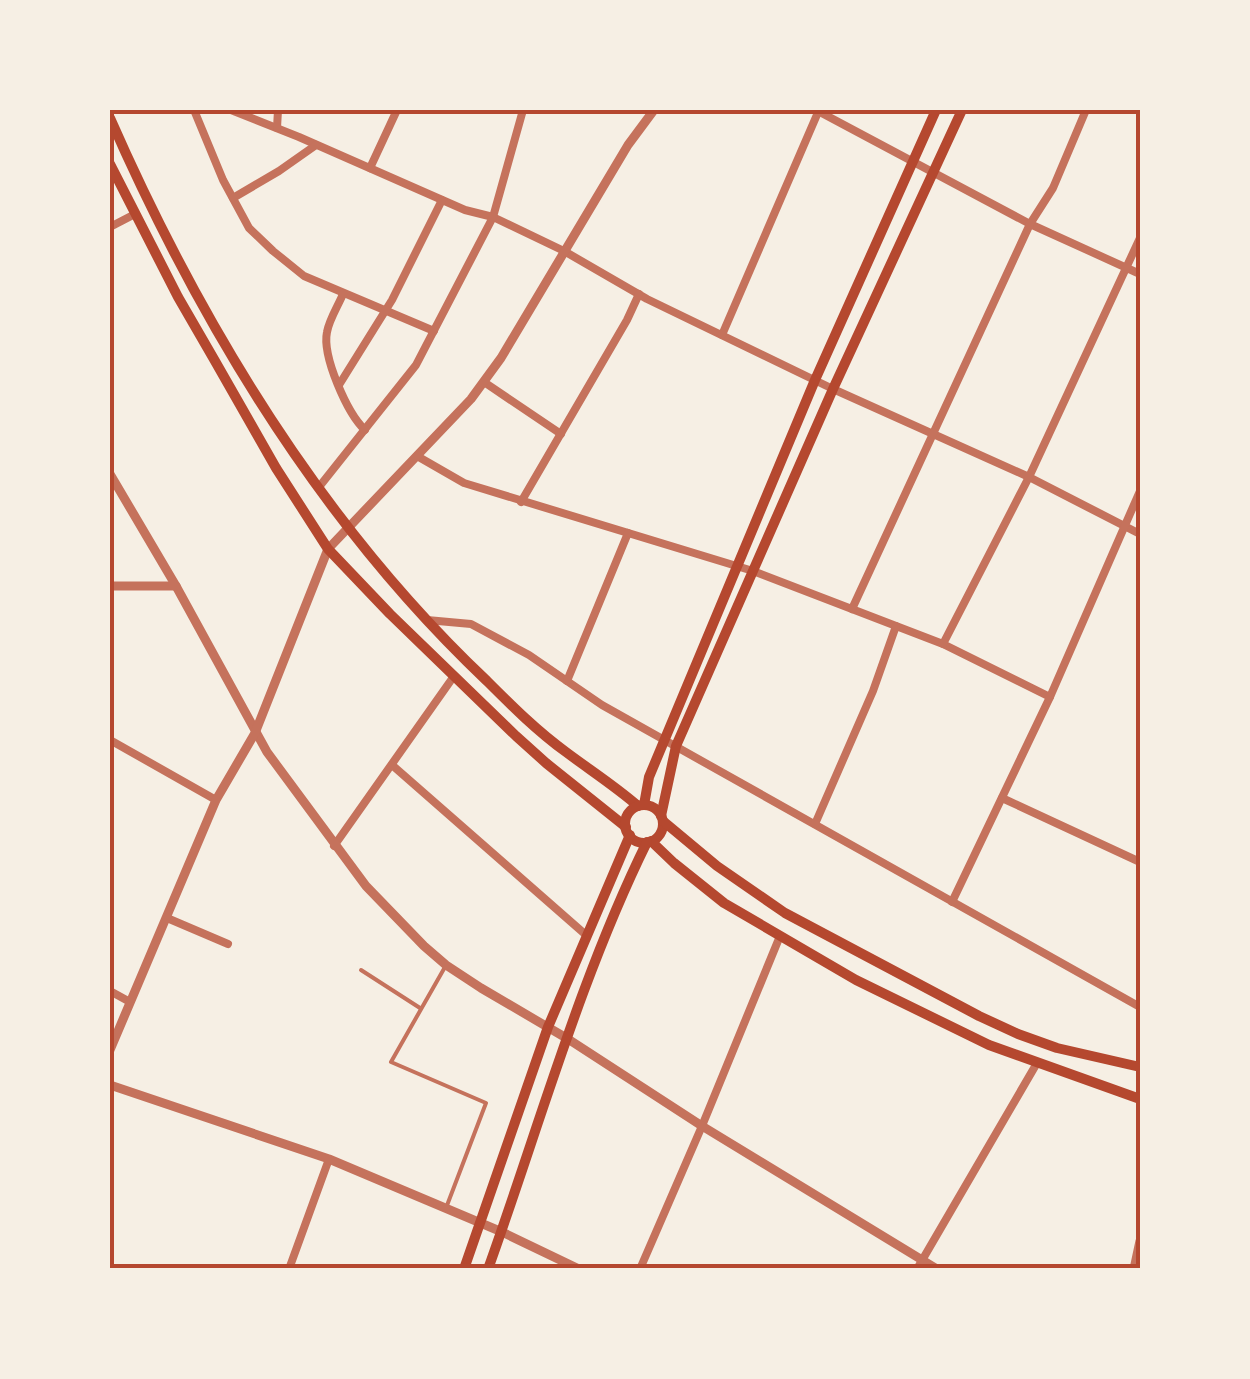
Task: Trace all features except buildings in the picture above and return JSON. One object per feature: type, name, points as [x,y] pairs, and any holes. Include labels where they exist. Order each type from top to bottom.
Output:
[{"type":"main road","points":[[464,1269],[548,1027],[628,831],[630,812],[641,806],[649,777],[816,380],[936,110]]},
{"type":"main road","points":[[488,1269],[620,897],[649,842],[662,831],[676,746],[962,110]]},
{"type":"main road","points":[[110,118],[197,296],[248,383],[348,528],[427,620],[550,740],[641,806],[654,808],[730,876],[785,913],[1018,1034],[1057,1048],[1140,1066]]},
{"type":"main road","points":[[110,164],[206,345],[276,468],[328,549],[364,589],[546,763],[637,841],[649,842],[724,903],[780,936],[957,1030],[1037,1063],[1140,1098]]},
{"type":"street","points":[[194,110],[249,228],[272,251],[304,276],[434,331]]},
{"type":"street","points":[[231,110],[466,210],[494,217],[722,335],[1029,477],[1140,534]]},
{"type":"street","points":[[277,128],[278,110]]},
{"type":"street","points":[[370,168],[397,110]]},
{"type":"street","points":[[319,487],[416,366],[494,217],[523,110]]},
{"type":"street","points":[[110,1050],[216,800],[255,733],[328,549],[484,382],[628,145],[654,110]]},
{"type":"street","points":[[722,335],[818,110],[1030,224],[1140,274]]},
{"type":"street","points":[[852,610],[1030,224],[1053,188],[1086,110]]},
{"type":"street","points":[[233,198],[316,145]]},
{"type":"street","points":[[340,386],[386,310],[442,200]]},
{"type":"street","points":[[110,227],[135,214]]},
{"type":"street","points":[[942,644],[1029,477],[1140,238]]},
{"type":"street","points":[[343,294],[326,333],[329,355],[343,400],[365,430]]},
{"type":"street","points":[[521,502],[640,294]]},
{"type":"street","points":[[484,382],[561,434]]},
{"type":"street","points":[[416,456],[464,482],[521,502],[753,570],[942,644],[1050,697]]},
{"type":"street","points":[[110,474],[280,772],[334,846],[404,927],[446,965],[481,988],[568,1039],[919,1264],[937,1269]]},
{"type":"street","points":[[952,902],[1050,697],[1140,491]]},
{"type":"street","points":[[567,681],[628,533]]},
{"type":"street","points":[[110,586],[176,586]]},
{"type":"street","points":[[427,620],[471,624],[528,655],[602,705],[1140,1006]]},
{"type":"street","points":[[815,824],[873,691],[896,626]]},
{"type":"street","points":[[334,846],[454,676]]},
{"type":"street","points":[[111,743],[216,800]]},
{"type":"street","points":[[392,764],[586,935]]},
{"type":"street","points":[[1002,798],[1140,862]]},
{"type":"street","points":[[167,918],[228,944]]},
{"type":"street","points":[[640,1269],[780,936]]},
{"type":"street","points":[[110,991],[130,1002]]},
{"type":"street","points":[[919,1264],[1037,1063]]},
{"type":"street","points":[[110,1085],[329,1158],[579,1269]]},
{"type":"street","points":[[289,1269],[329,1158]]},
{"type":"street","points":[[1134,1269],[1140,1241]]},
{"type":"lane","points":[[446,965],[391,1062],[486,1102],[446,1208]]},
{"type":"lane","points":[[361,970],[421,1009]]}]
